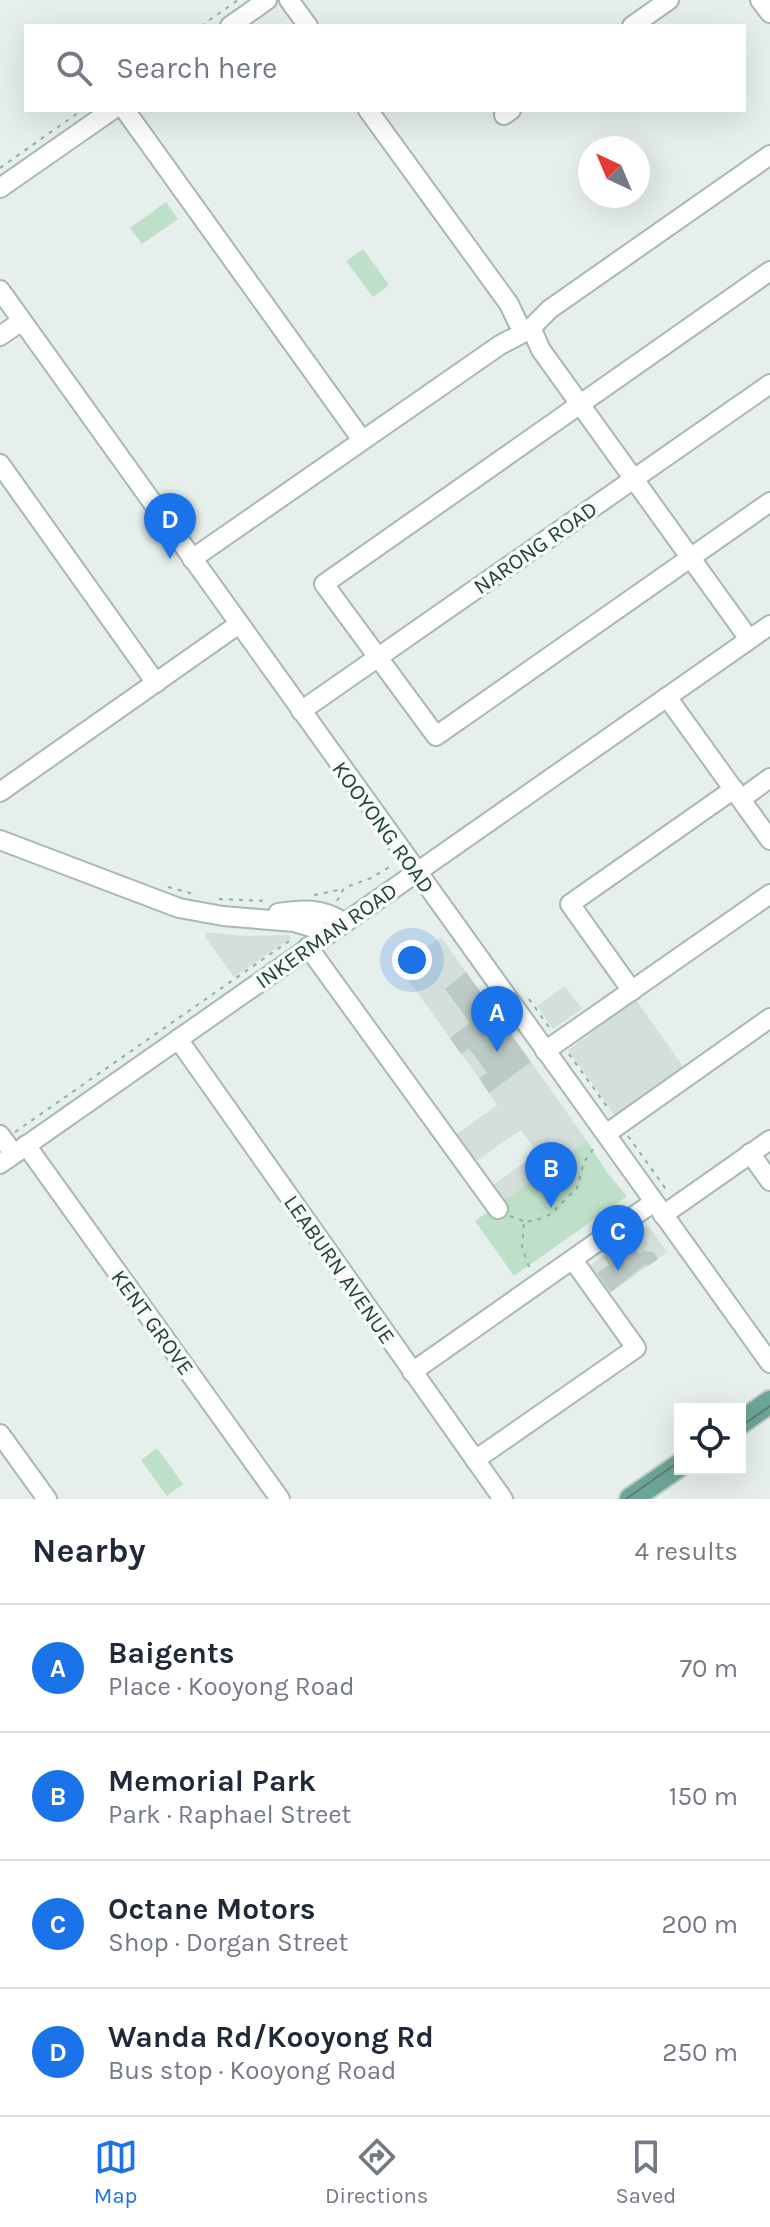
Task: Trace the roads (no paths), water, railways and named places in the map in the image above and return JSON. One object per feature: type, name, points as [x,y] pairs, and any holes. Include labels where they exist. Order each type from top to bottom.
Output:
[{"type":"main road","points":[[746,1419],[770,1402]]},
{"type":"main road","points":[[631,1499],[674,1469]]},
{"type":"street","points":[[233,24],[267,0]]},
{"type":"street","points":[[289,0],[307,24]]},
{"type":"street","points":[[635,24],[669,0]]},
{"type":"street","points":[[760,0],[770,13]]},
{"type":"street","points":[[0,188],[109,112]]},
{"type":"street","points":[[126,112],[362,440]]},
{"type":"street","points":[[369,112],[749,639]]},
{"type":"street","points":[[192,559],[770,155]]},
{"type":"street","points":[[770,271],[324,584],[436,736],[770,502]]},
{"type":"street","name":"KOOYONG ROAD","points":[[0,290],[545,1051],[600,1141],[659,1209],[770,1363]]},
{"type":"street","points":[[0,336],[22,321]]},
{"type":"street","name":"NARONG ROAD","points":[[301,711],[770,384]]},
{"type":"street","points":[[0,464],[156,683]]},
{"type":"street","points":[[0,792],[239,624]]},
{"type":"street","name":"INKERMAN ROAD","points":[[9,1148],[178,1039],[308,947],[318,930],[343,922],[770,625]]},
{"type":"street","points":[[667,697],[770,840]]},
{"type":"street","points":[[632,991],[570,904],[738,794],[770,778]]},
{"type":"street","points":[[0,840],[161,902],[201,913],[294,922],[318,930]]},
{"type":"street","points":[[545,1051],[770,894]]},
{"type":"street","points":[[248,918],[308,909],[326,912],[343,922]]},
{"type":"street","points":[[308,947],[498,1209]]},
{"type":"street","points":[[600,1141],[770,1018]]},
{"type":"street","name":"LEABURN AVENUE","points":[[178,1039],[503,1499]]},
{"type":"street","points":[[412,1372],[573,1260],[770,1140]]},
{"type":"street","name":"KENT GROVE","points":[[9,1148],[280,1499]]},
{"type":"street","points":[[750,1153],[770,1181]]},
{"type":"street","points":[[475,1460],[636,1348],[573,1260]]},
{"type":"street","points":[[0,1434],[47,1499]]},
{"type":"tram line","points":[[746,1423],[770,1406]]},
{"type":"tram line","points":[[626,1499],[674,1465]]},
{"type":"place","name":"Wanda Rd/Kooyong Rd","points":[[170,559]]},
{"type":"place","name":"Baigents","points":[[497,1052]]},
{"type":"place","name":"Memorial Park","points":[[551,1208]]},
{"type":"place","name":"Octane Motors","points":[[618,1271]]}]
